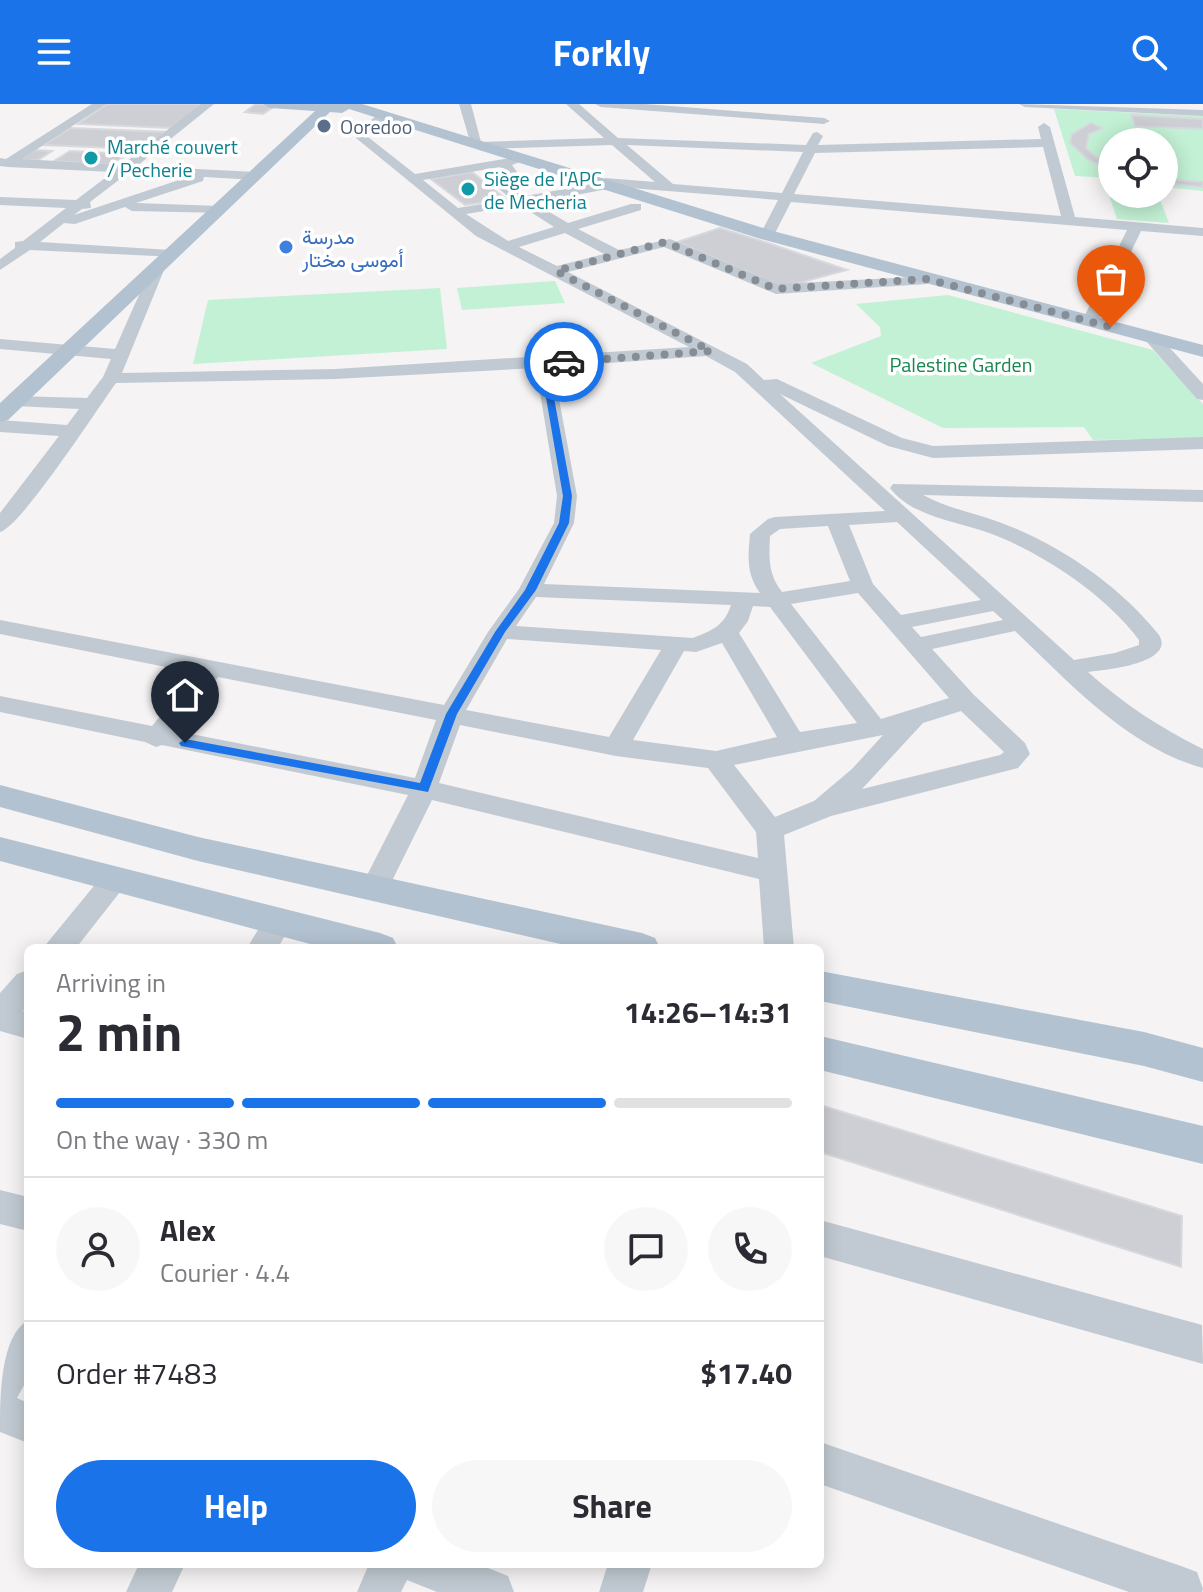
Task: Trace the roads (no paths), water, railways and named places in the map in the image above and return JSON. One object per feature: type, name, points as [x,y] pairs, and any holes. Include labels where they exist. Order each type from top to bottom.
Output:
[{"type":"main road","points":[[270,104],[329,105],[380,114]]},
{"type":"main road","points":[[348,104],[767,235],[1203,351]]},
{"type":"main road","points":[[0,415],[329,105]]},
{"type":"main road","points":[[0,796],[198,849],[624,944]]},
{"type":"main road","points":[[0,849],[117,878],[270,936],[343,944]]},
{"type":"main road","points":[[824,987],[1144,1049],[1203,1065]]},
{"type":"main road","points":[[824,1054],[1203,1145]]},
{"type":"street","points":[[3,164],[100,104]]},
{"type":"street","points":[[0,266],[208,104]]},
{"type":"street","points":[[465,104],[479,143],[615,141],[811,149],[1046,143]]},
{"type":"street","points":[[572,104],[695,211]]},
{"type":"street","points":[[601,104],[681,107],[824,121]]},
{"type":"street","points":[[1025,104],[1203,113]]},
{"type":"street","points":[[767,235],[783,197],[832,105]]},
{"type":"street","points":[[1040,105],[1046,143],[1070,223]]},
{"type":"street","points":[[670,121],[681,107]]},
{"type":"street","points":[[380,114],[361,136],[481,233],[741,368],[895,442],[933,452],[1203,443]]},
{"type":"street","points":[[653,143],[661,132]]},
{"type":"street","points":[[11,146],[62,148]]},
{"type":"street","points":[[119,151],[171,157]]},
{"type":"street","points":[[414,178],[530,159]]},
{"type":"street","points":[[503,163],[511,172],[495,180],[520,201],[564,229],[616,254]]},
{"type":"street","points":[[3,164],[215,174],[262,165]]},
{"type":"street","points":[[51,228],[215,174],[262,165]]},
{"type":"street","points":[[456,212],[609,184],[1203,232]]},
{"type":"street","points":[[0,201],[219,210]]},
{"type":"street","points":[[507,246],[636,207]]},
{"type":"street","points":[[1090,321],[1135,228]]},
{"type":"street","points":[[556,271],[658,242],[671,243],[776,289],[927,279]]},
{"type":"street","points":[[0,244],[171,254]]},
{"type":"street","points":[[0,526],[111,378],[157,270]]},
{"type":"street","points":[[1152,338],[1203,395]]},
{"type":"street","points":[[0,344],[120,355]]},
{"type":"street","points":[[111,378],[200,379],[544,363],[711,351]]},
{"type":"street","points":[[374,889],[424,789],[451,714],[500,632],[530,590],[564,523],[567,496],[544,363]]},
{"type":"street","points":[[741,368],[1108,704],[1154,736],[1203,759]]},
{"type":"street","points":[[15,401],[91,404]]},
{"type":"street","points":[[0,426],[71,431]]},
{"type":"street","points":[[870,487],[1203,496]]},
{"type":"street","points":[[900,488],[916,500],[994,527],[1034,546],[1135,618],[1151,640],[1150,649],[1137,655],[1070,668]]},
{"type":"street","points":[[0,495],[25,496]]},
{"type":"street","points":[[875,729],[763,582],[758,565],[760,534],[775,523],[837,522],[900,516]]},
{"type":"street","points":[[770,830],[824,808],[1013,758],[1016,749],[965,701],[863,586],[837,522]]},
{"type":"street","points":[[530,590],[774,600],[863,586]]},
{"type":"street","points":[[500,632],[696,645],[727,632],[737,621],[744,598]]},
{"type":"street","points":[[897,623],[999,603]]},
{"type":"street","points":[[916,645],[1021,623]]},
{"type":"street","points":[[0,627],[616,747],[716,760],[793,742],[875,729],[965,701]]},
{"type":"street","points":[[727,632],[793,742]]},
{"type":"street","points":[[616,747],[676,645]]},
{"type":"street","points":[[156,738],[211,670]]},
{"type":"street","points":[[0,704],[156,738],[424,789],[774,872]]},
{"type":"street","points":[[824,808],[861,775],[914,718]]},
{"type":"street","points":[[1154,736],[1203,739]]},
{"type":"street","points":[[716,760],[770,830],[779,944]]},
{"type":"street","points":[[61,944],[117,878]]},
{"type":"street","points":[[24,988],[0,1016],[24,1025]]},
{"type":"street","points":[[0,1207],[24,1213]]},
{"type":"street","points":[[824,1239],[1202,1345]]},
{"type":"street","points":[[0,1388],[24,1347]]},
{"type":"street","points":[[0,1412],[24,1421]]},
{"type":"street","points":[[824,1464],[1181,1588]]},
{"type":"street","points":[[148,1592],[161,1568]]},
{"type":"street","points":[[379,1592],[389,1568]]},
{"type":"street","points":[[432,1568],[492,1592]]},
{"type":"street","points":[[621,1592],[629,1568]]},
{"type":"place","name":"Ooredoo","points":[[324,126]]},
{"type":"place","name":"Marché couvert / Pecherie","points":[[91,158]]},
{"type":"place","name":"Siège de l'APC de Mecheria","points":[[468,189]]},
{"type":"place","name":"مدرسة أموسى مختار","points":[[286,247]]},
{"type":"park label","name":"Palestine Garden","points":[[961,364]]}]
